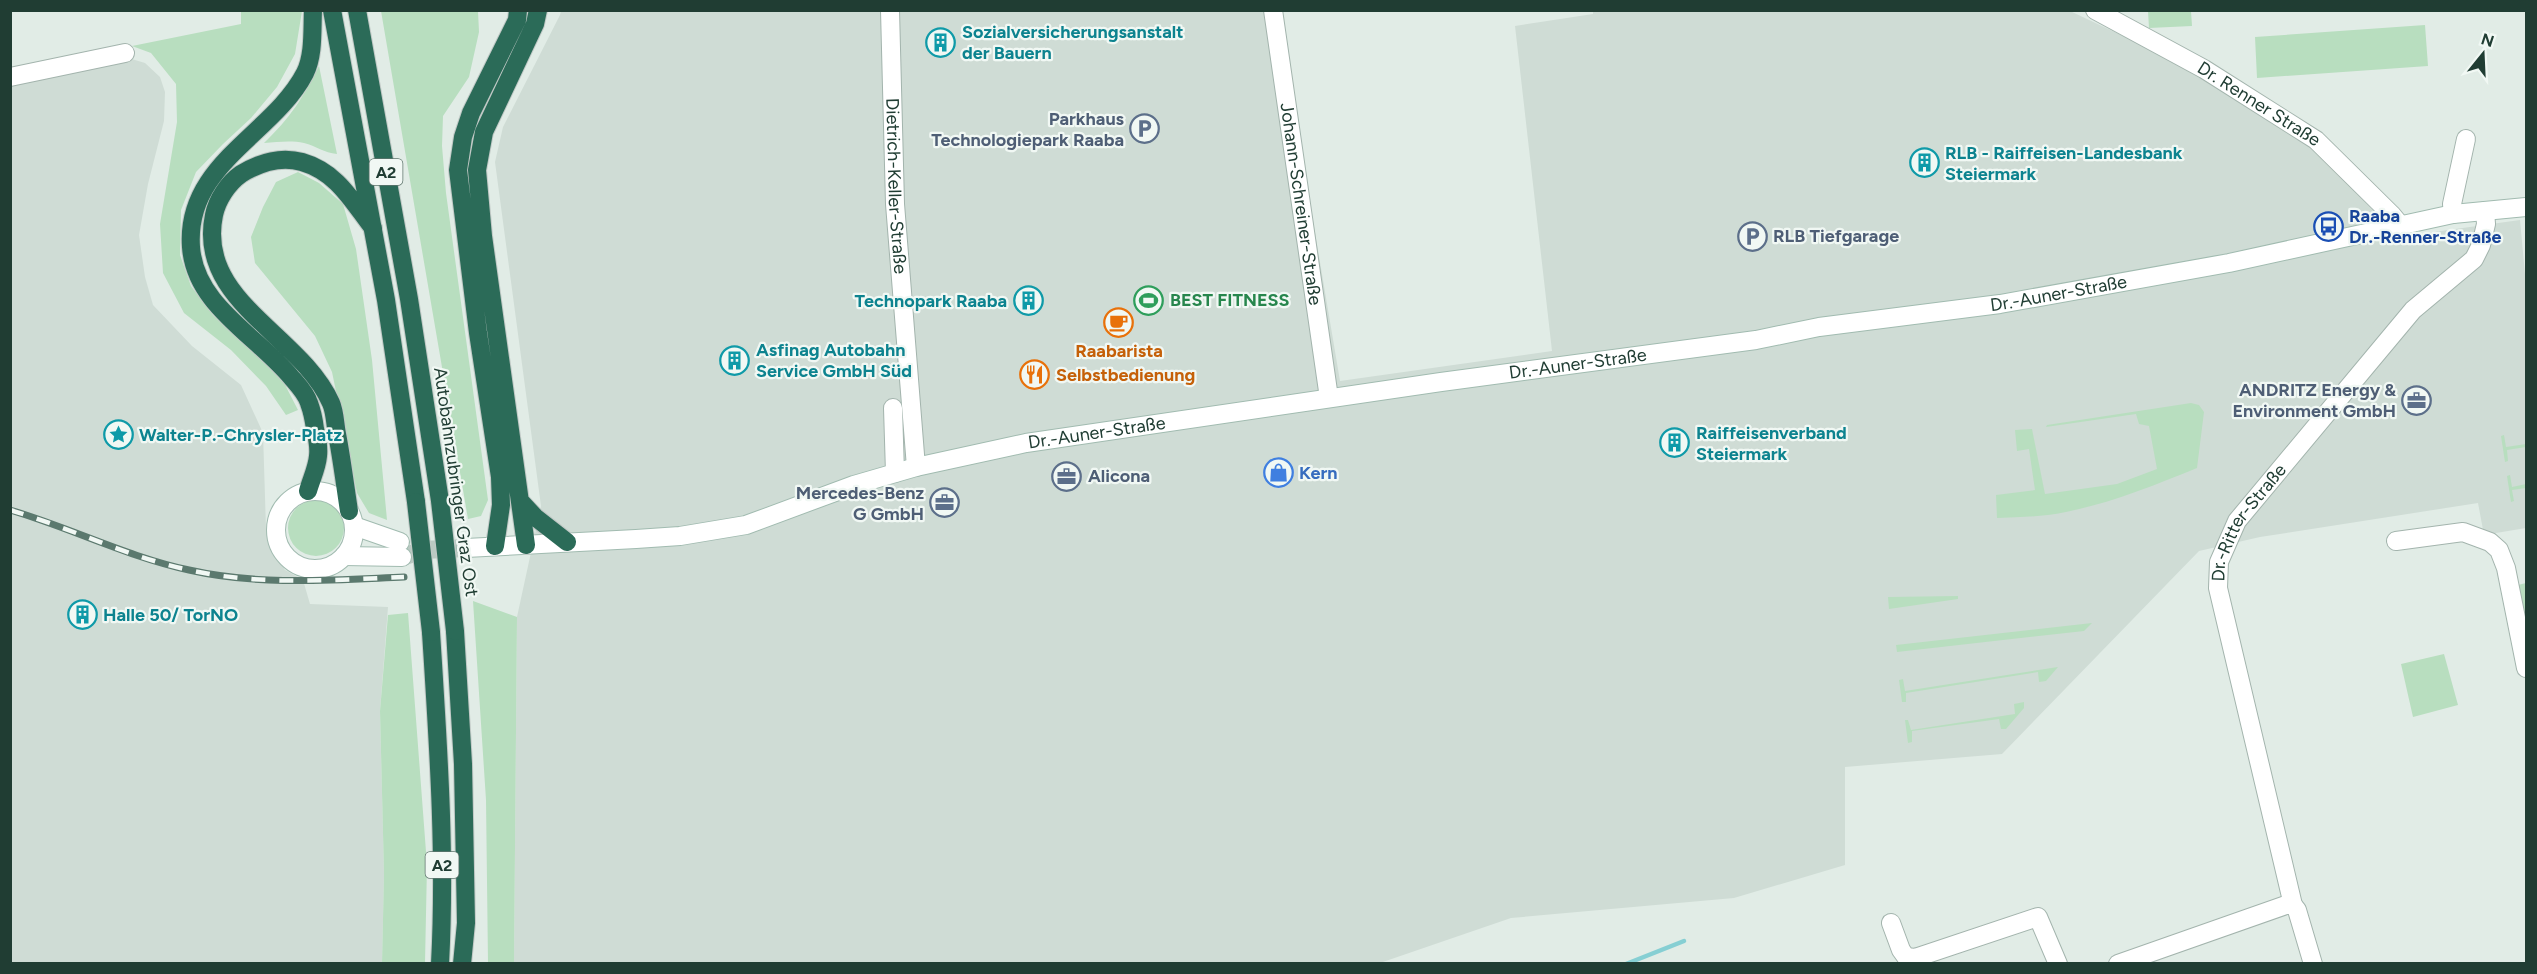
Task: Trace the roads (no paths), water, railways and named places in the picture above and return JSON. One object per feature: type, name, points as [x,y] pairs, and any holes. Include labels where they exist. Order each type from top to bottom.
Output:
[{"type":"highway","points":[[308,491],[318,456],[309,402],[271,354],[220,309],[209,295],[198,279],[191,245],[195,215],[210,178],[245,139],[292,95],[306,71],[312,44],[313,10]]},
{"type":"highway","name":"A2","points":[[332,10],[373,228],[402,402],[431,632],[440,767],[443,904],[440,963]]},
{"type":"highway","name":"Autobahnzubringer Graz Ost","points":[[357,10],[409,299],[440,501],[454,631],[463,764],[466,923],[462,963]]},
{"type":"highway","points":[[363,45],[368,10]]},
{"type":"highway","points":[[495,546],[501,505],[500,477],[478,333],[458,170],[463,137],[471,113],[516,20],[518,10]]},
{"type":"highway","points":[[526,545],[483,236],[477,170],[484,132],[535,24],[538,10]]},
{"type":"highway","points":[[351,519],[332,405],[302,361],[239,300],[226,282],[217,267],[212,247],[211,228],[215,209],[224,192],[237,177],[250,168],[278,159],[300,161],[328,174],[340,184],[373,228]]},
{"type":"highway","points":[[520,501],[535,517],[567,542]]},
{"type":"highway","points":[[466,923],[471,963]]},
{"type":"street","name":"Dietrich-Keller-Straße","points":[[890,10],[895,204],[916,466]]},
{"type":"street","name":"Johann-Schreiner-Straße","points":[[1273,10],[1329,398]]},
{"type":"street","name":"Dr. Renner Straße","points":[[2095,10],[2204,69],[2316,140],[2401,226]]},
{"type":"street","points":[[10,76],[125,53]]},
{"type":"street","points":[[2453,214],[2451,204],[2466,139]]},
{"type":"street","name":"Dr.-Auner-Straße","points":[[466,548],[680,536],[746,525],[916,466],[1067,437],[1329,398],[1756,340],[1819,327],[2000,304],[2229,263],[2453,214],[2526,207]]},
{"type":"street","name":"Dr.-Ritter-Straße","points":[[2313,963],[2297,910],[2293,905],[2218,588],[2219,562],[2237,521],[2405,319],[2430,293],[2474,259],[2481,245],[2486,224],[2485,211]]},
{"type":"street","points":[[893,408],[895,473]]},
{"type":"street","points":[[344,556],[401,550],[351,519],[334,496],[316,490],[308,491],[288,502],[276,526],[277,540],[284,555],[299,566],[322,568],[332,565],[344,556],[352,543],[351,519]]},
{"type":"street","points":[[2396,541],[2463,532],[2490,542],[2499,550],[2505,568],[2526,668]]},
{"type":"street","points":[[2118,963],[2286,905],[2293,905]]},
{"type":"street","points":[[1891,923],[1901,950],[1906,957],[1915,958],[2038,917],[2058,963]]},
{"type":"waterway","points":[[1626,964],[1684,941]]},
{"type":"tunnel","points":[[402,557],[424,550],[466,548]]},
{"type":"railway","points":[[10,510],[144,558],[216,575],[296,581],[404,577]]},
{"type":"place","name":"Sozialversicherungsanstalt der Bauern","points":[[941,42]]},
{"type":"place","name":"Parkhaus Technologiepark Raaba","points":[[1145,129]]},
{"type":"place","name":"RLB - Raiffeisen-Landesbank Steiermark","points":[[1924,163]]},
{"type":"place","name":"Raaba Dr.-Renner-Straße","points":[[2328,226]]},
{"type":"place","name":"RLB Tiefgarage","points":[[1752,236]]},
{"type":"place","name":"BEST FITNESS","points":[[1149,300]]},
{"type":"place","name":"Technopark Raaba","points":[[1028,301]]},
{"type":"place","name":"Raabarista","points":[[1119,322]]},
{"type":"place","name":"Asfinag Autobahn Service GmbH Süd","points":[[735,360]]},
{"type":"place","name":"Selbstbedienung","points":[[1035,375]]},
{"type":"place","name":"ANDRITZ Energy & Environment GmbH","points":[[2417,400]]},
{"type":"place","name":"Walter-P.-Chrysler-Platz","points":[[118,435]]},
{"type":"place","name":"Raiffeisenverband Steiermark","points":[[1675,443]]},
{"type":"place","name":"Kern","points":[[1278,473]]},
{"type":"place","name":"Alicona","points":[[1067,476]]},
{"type":"place","name":"Mercedes-Benz G GmbH","points":[[945,503]]},
{"type":"place","name":"Halle 50/ TorNO","points":[[82,615]]}]
